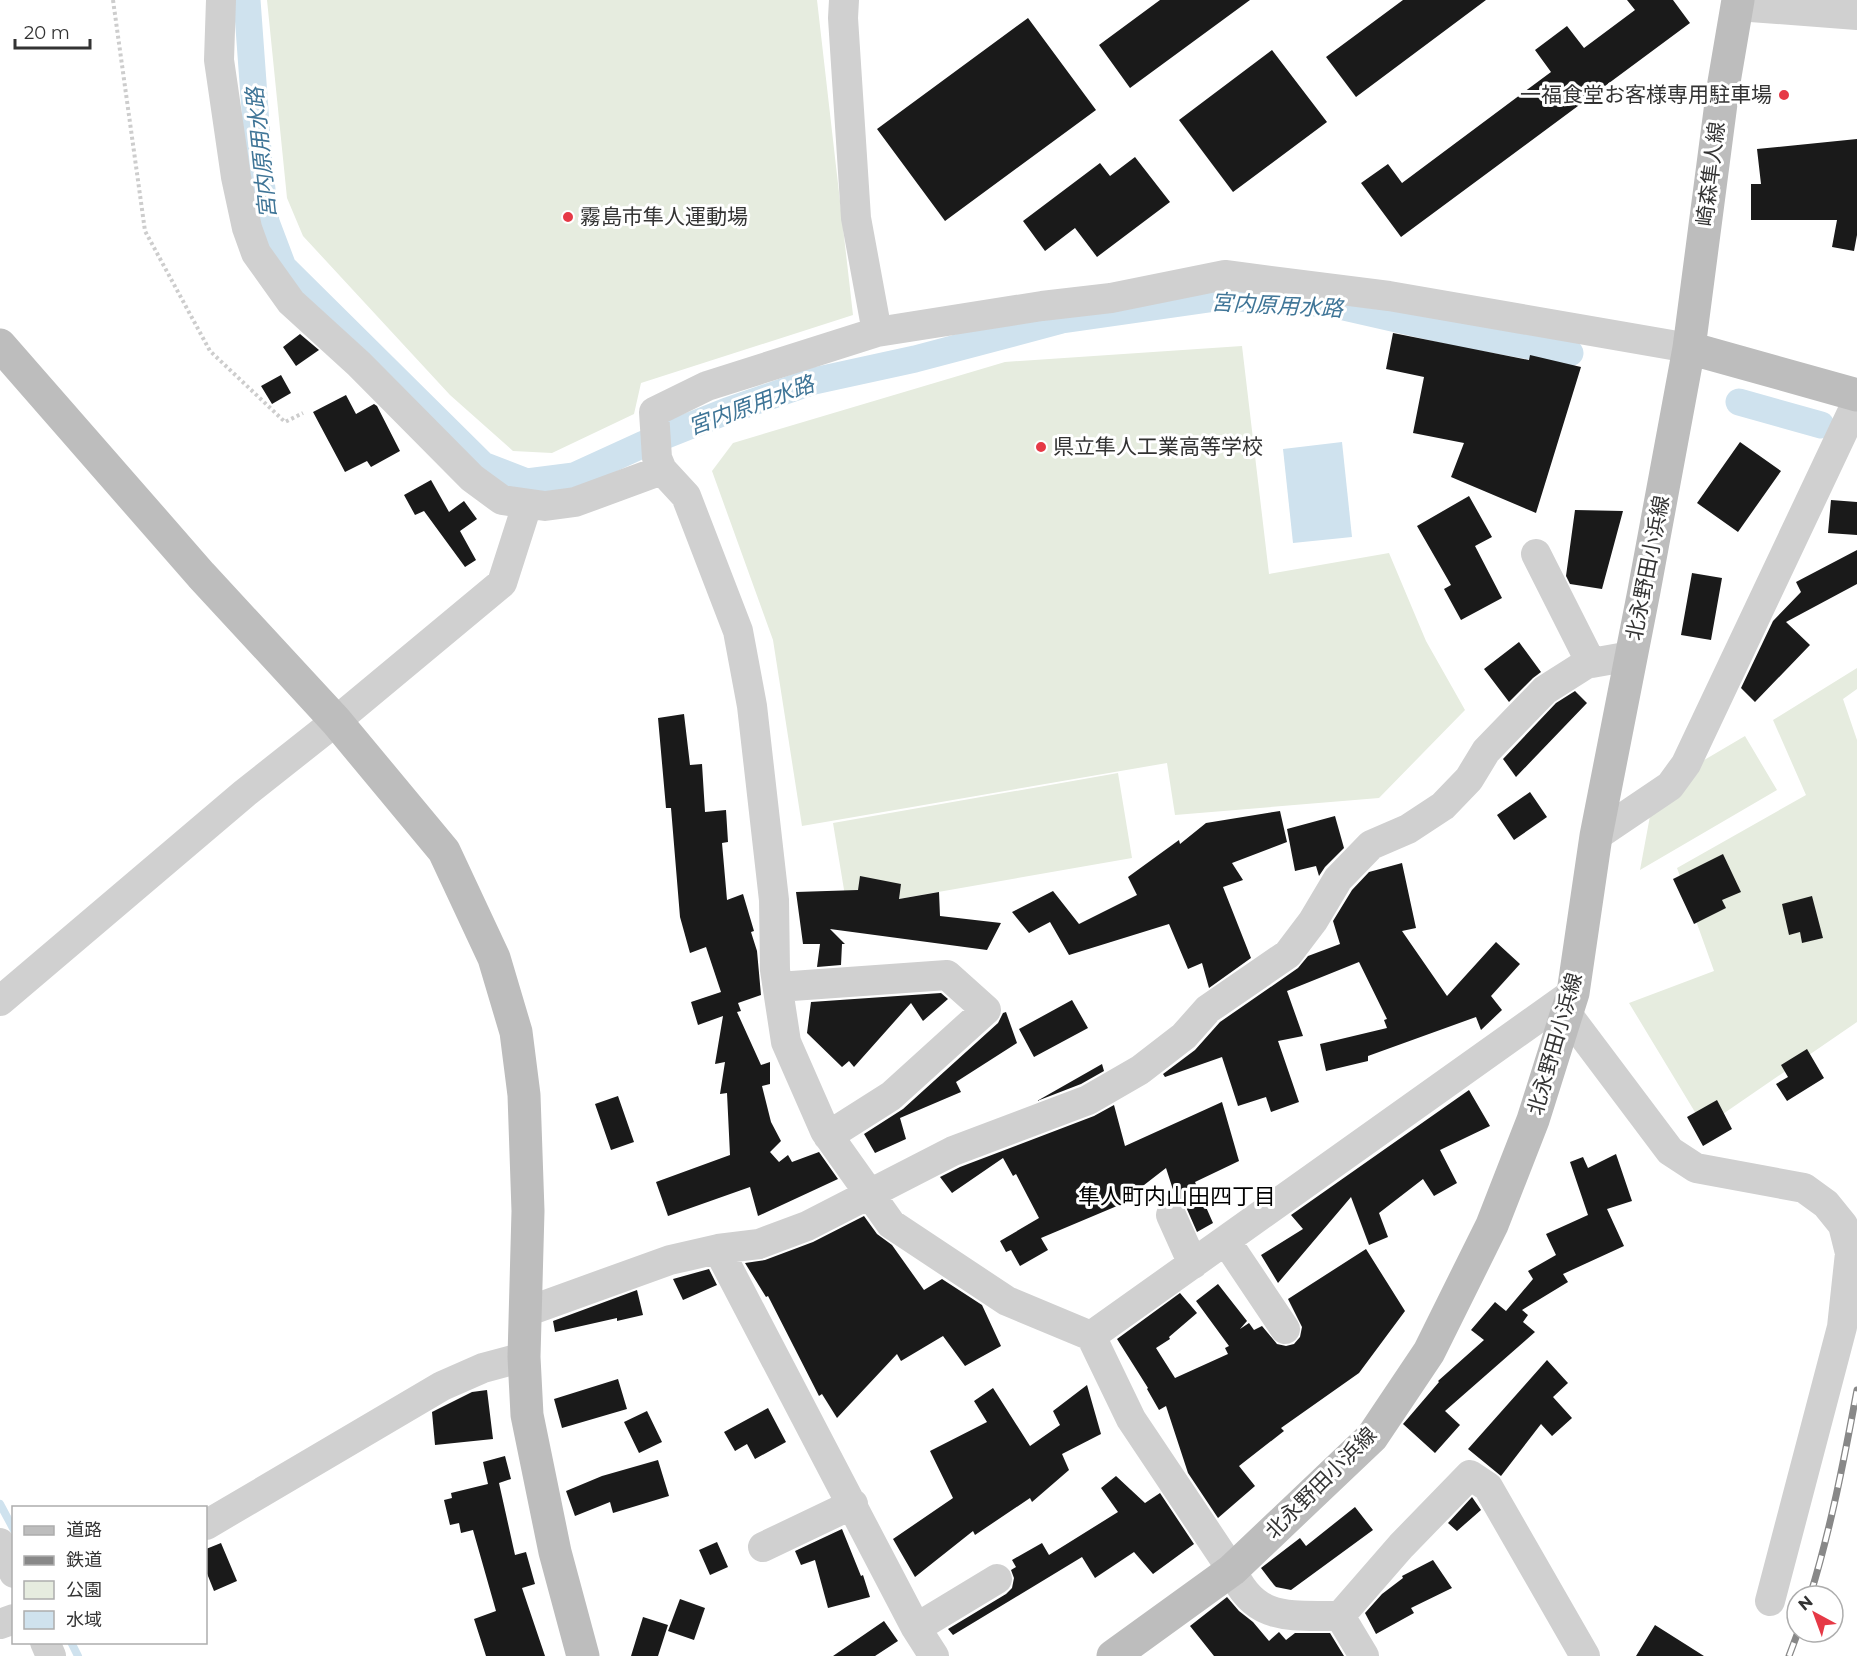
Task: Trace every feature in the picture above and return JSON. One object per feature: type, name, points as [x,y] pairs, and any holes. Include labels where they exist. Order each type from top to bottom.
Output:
[{"type":"main road","name":"崎森隼人線","points":[[1689,348],[1723,88],[1738,3]]},
{"type":"main road","points":[[0,345],[201,575],[336,721],[444,852],[494,958],[516,1032],[524,1095],[528,1211],[524,1357],[527,1415],[555,1552],[583,1656]]},
{"type":"main road","points":[[1689,348],[1857,394]]},
{"type":"main road","name":"北永野田小浜線","points":[[1113,1656],[1232,1570],[1371,1437],[1430,1352],[1492,1225],[1533,1120],[1570,1003],[1596,836],[1689,348]]},
{"type":"street","points":[[221,0],[219,60],[236,177],[247,228],[256,253],[291,302],[359,364],[472,478],[502,500],[545,506],[575,502],[662,470]]},
{"type":"street","points":[[844,0],[843,18],[856,218],[877,332]]},
{"type":"street","points":[[1738,3],[1857,15]]},
{"type":"street","points":[[1586,1656],[1488,1487],[1470,1475],[1401,1546],[1340,1616],[1280,1615],[1259,1606],[1239,1587],[1232,1570],[1131,1419],[1091,1336],[1007,1301],[891,1224],[869,1196],[828,1136],[786,1042],[776,970],[774,900],[752,706],[738,631],[686,496],[662,470],[657,458],[654,412],[707,386],[877,332],[1041,306],[1111,298],[1225,275],[1389,296],[1689,348]]},
{"type":"street","points":[[1596,836],[1670,786],[1686,764],[1857,402]]},
{"type":"street","points":[[0,1001],[245,793],[336,721],[502,583],[527,505]]},
{"type":"street","points":[[1536,554],[1591,663]]},
{"type":"street","points":[[526,1312],[670,1260],[718,1249],[759,1244],[807,1226],[953,1151],[1088,1100],[1140,1070],[1184,1036],[1208,1009],[1288,954],[1313,921],[1338,879],[1371,845],[1408,829],[1443,806],[1469,778],[1486,751],[1545,690],[1586,664],[1631,656]]},
{"type":"street","points":[[778,987],[947,975],[986,1010],[891,1096],[828,1136]]},
{"type":"street","points":[[1091,1336],[1570,1003],[1670,1151],[1696,1168],[1804,1188],[1826,1204],[1843,1225],[1850,1253],[1842,1328],[1770,1600]]},
{"type":"street","points":[[1171,1215],[1193,1264]]},
{"type":"street","points":[[1226,1241],[1285,1329]]},
{"type":"street","points":[[718,1249],[916,1628],[934,1656]]},
{"type":"street","points":[[207,1524],[442,1386],[483,1368],[524,1357]]},
{"type":"street","points":[[764,1547],[853,1504]]},
{"type":"street","points":[[0,1543],[12,1569]]},
{"type":"street","points":[[916,1628],[998,1579]]},
{"type":"street","points":[[1340,1616],[1364,1656]]},
{"type":"path","points":[[113,0],[145,231],[210,351],[285,422],[303,413]]},
{"type":"green space","name":"霧島市隼人運動場","points":[[267,0],[817,0],[853,315],[641,383],[634,414],[552,453],[513,451],[450,395],[303,236],[287,198]]},
{"type":"green space","points":[[1242,346],[1269,574],[1389,553],[1426,641],[1465,710],[1379,798],[1175,815],[1167,763],[802,826],[773,640],[712,471],[733,443],[1005,362]]},
{"type":"green space","points":[[1857,668],[1857,689],[1843,699],[1857,740],[1857,1022],[1704,1127],[1629,1003],[1714,971],[1677,868],[1806,795],[1773,720]]},
{"type":"green space","points":[[1745,736],[1777,790],[1640,870],[1655,789]]},
{"type":"green space","points":[[1118,773],[1132,858],[847,908],[833,823]]},
{"type":"water","points":[[1342,442],[1352,537],[1293,543],[1283,449]]},
{"type":"building","points":[[1160,0],[1250,0],[1130,88],[1099,45]]},
{"type":"building","points":[[1403,0],[1486,0],[1356,97],[1326,57]]},
{"type":"building","points":[[1627,0],[1673,0],[1690,23],[1401,237],[1361,183],[1388,164],[1402,183],[1551,72],[1535,50],[1567,26],[1584,48],[1635,10]]},
{"type":"building","points":[[1028,18],[1096,110],[945,221],[877,129]]},
{"type":"building","points":[[1272,50],[1327,122],[1233,192],[1179,120]]},
{"type":"building","points":[[1857,139],[1857,235],[1854,251],[1832,247],[1837,220],[1751,220],[1751,184],[1761,184],[1757,149]]},
{"type":"building","points":[[1135,157],[1170,202],[1097,257],[1075,228],[1045,251],[1023,221],[1100,163],[1110,176]]},
{"type":"building","points":[[1393,333],[1529,360],[1530,355],[1581,367],[1536,513],[1451,477],[1464,443],[1413,433],[1424,377],[1386,369]]},
{"type":"building","points":[[300,334],[319,350],[296,366],[283,347]]},
{"type":"building","points":[[281,375],[291,393],[272,404],[261,386]]},
{"type":"building","points":[[346,395],[356,414],[374,404],[377,406],[400,451],[371,467],[367,461],[345,472],[313,412]]},
{"type":"building","points":[[1740,442],[1781,471],[1738,532],[1697,503]]},
{"type":"building","points":[[431,480],[449,512],[464,501],[477,519],[460,531],[476,560],[465,567],[424,511],[415,515],[404,495]]},
{"type":"building","points":[[1469,496],[1492,537],[1475,546],[1502,598],[1461,620],[1444,589],[1451,585],[1417,526]]},
{"type":"building","points":[[1831,500],[1857,502],[1857,535],[1828,533]]},
{"type":"building","points":[[1575,510],[1623,511],[1602,589],[1570,584],[1566,576]]},
{"type":"building","points":[[1857,550],[1857,584],[1786,622],[1810,645],[1755,702],[1741,688],[1773,621],[1801,592],[1796,582]]},
{"type":"building","points":[[1692,573],[1722,578],[1711,640],[1681,635]]},
{"type":"building","points":[[1519,642],[1541,672],[1509,702],[1484,669]]},
{"type":"building","points":[[1575,691],[1587,703],[1516,777],[1503,759],[1556,703]]},
{"type":"building","points":[[684,714],[690,765],[702,764],[705,812],[726,810],[728,842],[722,843],[727,900],[743,894],[754,931],[751,932],[757,951],[761,995],[738,1003],[741,1011],[737,1012],[761,1065],[770,1062],[770,1084],[762,1086],[771,1122],[781,1141],[770,1152],[779,1162],[788,1155],[792,1162],[819,1152],[838,1179],[758,1216],[750,1187],[668,1216],[656,1182],[730,1155],[727,1093],[720,1094],[725,1062],[715,1064],[723,1016],[698,1025],[691,1002],[721,992],[706,947],[690,953],[680,917],[671,808],[666,808],[658,718]]},
{"type":"building","points":[[1530,792],[1547,817],[1514,840],[1497,815]]},
{"type":"building","points":[[1280,811],[1287,842],[1232,863],[1243,880],[1223,887],[1251,958],[1209,988],[1202,963],[1188,969],[1169,924],[1069,955],[1050,922],[1029,933],[1012,912],[1053,891],[1079,924],[1137,895],[1128,877],[1179,840],[1180,844],[1206,823]]},
{"type":"building","points":[[1335,816],[1344,848],[1319,876],[1316,866],[1295,871],[1287,829]]},
{"type":"building","points":[[1723,854],[1741,892],[1722,900],[1726,908],[1694,924],[1673,879]]},
{"type":"building","points":[[1402,863],[1416,928],[1402,931],[1447,996],[1496,942],[1520,964],[1491,996],[1502,1010],[1481,1030],[1476,1017],[1368,1056],[1368,1061],[1326,1071],[1320,1044],[1387,1028],[1384,1020],[1387,1019],[1359,962],[1287,991],[1303,1036],[1278,1041],[1299,1102],[1271,1112],[1266,1097],[1238,1106],[1222,1057],[1165,1077],[1163,1074],[1195,1050],[1220,1022],[1298,968],[1308,956],[1340,944],[1333,921],[1352,890],[1369,872]]},
{"type":"building","points":[[860,876],[901,884],[899,899],[939,892],[940,916],[1001,923],[987,950],[830,929],[845,944],[842,944],[841,965],[817,967],[820,944],[803,944],[796,892],[858,890]]},
{"type":"building","points":[[1812,896],[1823,938],[1802,943],[1800,932],[1789,935],[1782,904]]},
{"type":"building","points":[[941,993],[948,999],[923,1021],[911,1003],[854,1067],[849,1061],[842,1067],[807,1033],[811,1002]]},
{"type":"building","points":[[1072,1000],[1088,1028],[1034,1057],[1019,1029]]},
{"type":"building","points":[[1006,1012],[1017,1043],[956,1082],[961,1092],[900,1118],[906,1139],[875,1153],[864,1134],[903,1109],[998,1023],[1003,1013]]},
{"type":"building","points":[[1807,1049],[1824,1078],[1787,1101],[1776,1084],[1788,1077],[1781,1065]]},
{"type":"building","points":[[1102,1064],[1104,1071],[1081,1084],[1037,1101]]},
{"type":"building","points":[[1469,1090],[1490,1126],[1440,1150],[1457,1183],[1434,1196],[1423,1179],[1379,1213],[1388,1237],[1369,1245],[1351,1197],[1278,1283],[1261,1255],[1303,1229],[1291,1215]]},
{"type":"building","points":[[618,1096],[634,1142],[611,1150],[595,1104]]},
{"type":"building","points":[[1717,1100],[1732,1129],[1703,1146],[1687,1117]]},
{"type":"building","points":[[1222,1102],[1239,1161],[1195,1182],[1213,1223],[1197,1232],[1186,1207],[1182,1201],[1176,1199],[1166,1168],[1117,1206],[1041,1238],[1048,1250],[1020,1266],[1011,1250],[1006,1252],[1000,1241],[1039,1218],[1016,1174],[1013,1176],[1003,1158],[952,1193],[940,1177],[960,1167],[1094,1116],[1114,1105],[1125,1146]]},
{"type":"building","points":[[1616,1154],[1632,1201],[1607,1209],[1624,1246],[1563,1274],[1568,1282],[1522,1310],[1528,1315],[1523,1322],[1535,1332],[1445,1411],[1460,1425],[1435,1453],[1403,1424],[1438,1381],[1484,1340],[1471,1330],[1495,1302],[1506,1311],[1533,1279],[1528,1271],[1556,1255],[1546,1234],[1588,1215],[1570,1162],[1583,1157],[1588,1168]]},
{"type":"building","points":[[864,1216],[877,1234],[892,1245],[924,1290],[942,1279],[982,1305],[1001,1346],[965,1366],[943,1336],[901,1361],[897,1354],[837,1418],[822,1394],[819,1396],[768,1296],[766,1297],[745,1263],[765,1260],[813,1242]]},
{"type":"building","points":[[1366,1249],[1405,1311],[1359,1373],[1281,1428],[1284,1431],[1239,1466],[1255,1486],[1218,1518],[1188,1473],[1166,1406],[1159,1410],[1117,1339],[1180,1293],[1197,1313],[1169,1337],[1170,1339],[1156,1348],[1175,1378],[1228,1354],[1225,1348],[1229,1346],[1196,1301],[1218,1284],[1247,1321],[1240,1329],[1249,1323],[1254,1330],[1262,1326],[1277,1344],[1286,1346],[1294,1344],[1300,1337],[1302,1327],[1288,1299]]},
{"type":"building","points":[[709,1269],[717,1285],[683,1300],[673,1279]]},
{"type":"building","points":[[637,1290],[643,1315],[617,1321],[617,1318],[555,1332],[553,1321]]},
{"type":"building","points":[[1547,1360],[1568,1383],[1553,1397],[1572,1418],[1552,1436],[1541,1424],[1501,1476],[1468,1449]]},
{"type":"building","points":[[618,1379],[627,1409],[562,1428],[554,1399]]},
{"type":"building","points":[[1087,1385],[1101,1434],[1062,1454],[1069,1470],[1032,1502],[1030,1498],[975,1535],[973,1531],[915,1577],[893,1539],[953,1498],[930,1451],[987,1422],[974,1401],[993,1388],[1030,1446],[1060,1425],[1053,1411]]},
{"type":"building","points":[[487,1390],[493,1439],[435,1445],[432,1412],[472,1392]]},
{"type":"building","points":[[768,1408],[786,1442],[755,1459],[747,1444],[735,1451],[724,1432]]},
{"type":"building","points":[[647,1411],[662,1442],[639,1453],[624,1422]]},
{"type":"building","points":[[505,1456],[511,1479],[499,1483],[515,1555],[526,1552],[535,1584],[522,1588],[545,1656],[486,1656],[474,1619],[496,1611],[473,1530],[461,1533],[459,1523],[450,1525],[444,1500],[452,1498],[451,1493],[488,1484],[483,1462]]},
{"type":"building","points":[[658,1460],[669,1496],[613,1513],[610,1502],[575,1516],[566,1491],[602,1476]]},
{"type":"building","points":[[1116,1476],[1145,1503],[1160,1493],[1194,1544],[1153,1574],[1134,1552],[1095,1578],[1082,1557],[953,1635],[948,1629],[1006,1594],[1012,1588],[1014,1578],[1011,1570],[1016,1567],[1012,1560],[1042,1543],[1049,1555],[1118,1512],[1101,1488]]},
{"type":"building","points":[[1472,1497],[1481,1510],[1457,1531],[1448,1523]]},
{"type":"building","points":[[1355,1507],[1373,1530],[1291,1590],[1274,1585],[1261,1568],[1300,1538],[1306,1546]]},
{"type":"building","points":[[842,1529],[861,1576],[863,1575],[870,1597],[828,1608],[815,1560],[801,1565],[795,1551]]},
{"type":"building","points":[[717,1542],[728,1567],[710,1575],[699,1550]]},
{"type":"building","points":[[221,1543],[237,1581],[214,1591],[207,1574],[207,1549]]},
{"type":"building","points":[[1433,1560],[1452,1588],[1411,1608],[1414,1613],[1376,1634],[1365,1613],[1382,1594],[1403,1578],[1402,1576]]},
{"type":"building","points":[[1227,1597],[1269,1641],[1279,1632],[1286,1640],[1295,1633],[1330,1633],[1344,1656],[1214,1656],[1190,1626]]},
{"type":"building","points":[[680,1599],[705,1608],[694,1640],[668,1631]]},
{"type":"building","points":[[643,1617],[668,1625],[658,1656],[631,1656]]},
{"type":"building","points":[[884,1621],[898,1641],[875,1656],[833,1656]]},
{"type":"building","points":[[1655,1625],[1704,1656],[1636,1656]]},
{"type":"waterway","name":"宮内原用水路","points":[[247,0],[259,165],[266,222],[283,267],[483,465],[527,482],[574,476],[644,444],[727,411],[814,381],[915,359],[1062,320],[1223,297],[1331,304],[1463,334],[1570,353]]},
{"type":"waterway","name":"宮内原用水路","points":[[1739,402],[1821,425]]},
{"type":"waterway","points":[[0,1504],[12,1526]]},
{"type":"waterway","points":[[72,1644],[78,1656]]},
{"type":"railway","points":[[1814,1584],[1831,1519],[1857,1390]]},
{"type":"railway","points":[[1789,1656],[1794,1644]]},
{"type":"place","name":"一福食堂お客様専用駐車場","points":[[1784,95]]},
{"type":"place","name":"霧島市隼人運動場","points":[[568,217]]},
{"type":"place","name":"県立隼人工業高等学校","points":[[1041,447]]},
{"type":"district","name":"隼人町内山田四丁目","points":[[1177,1196]]}]
